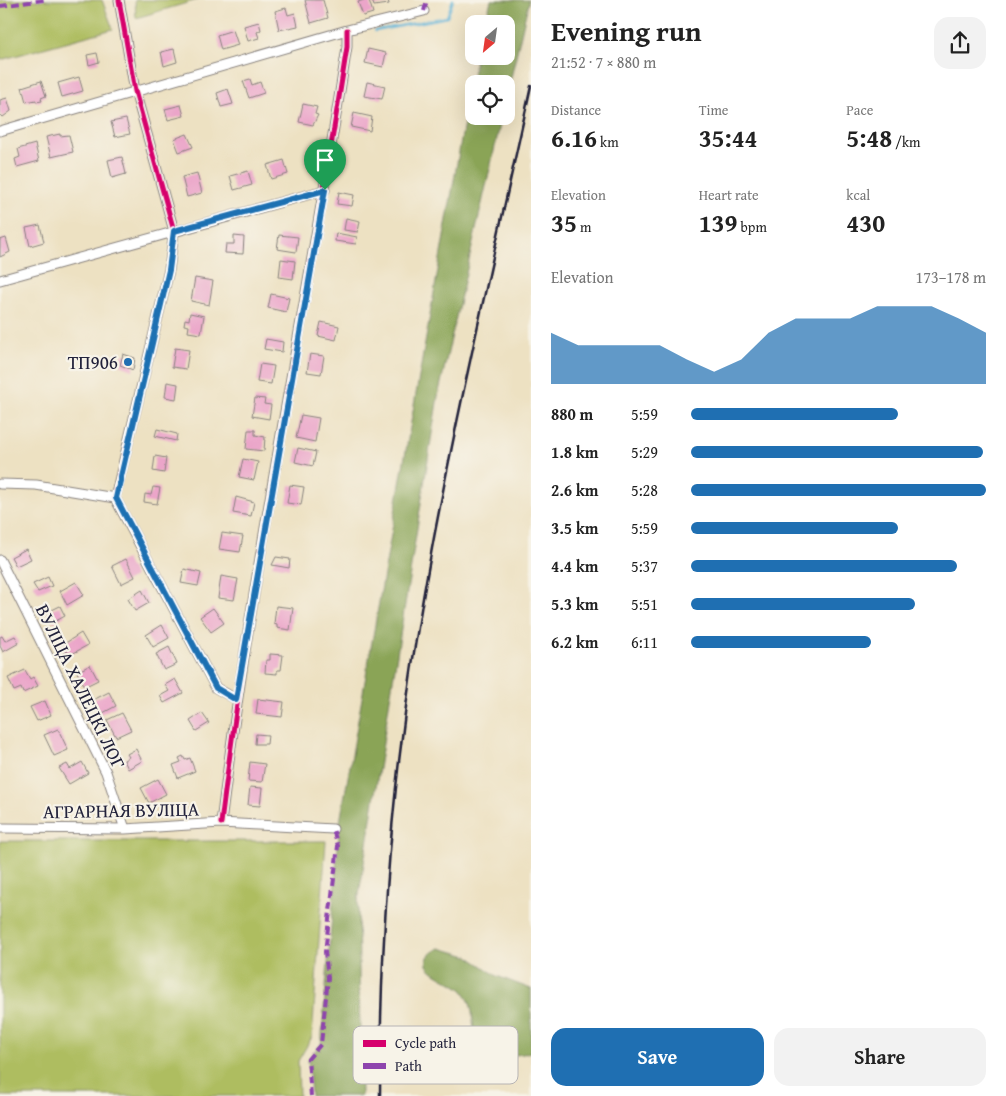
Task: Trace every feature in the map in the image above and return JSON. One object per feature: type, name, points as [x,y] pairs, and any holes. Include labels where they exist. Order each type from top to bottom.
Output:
[{"type":"street","points":[[119,0],[135,91],[174,231],[169,270],[116,498],[216,688],[236,700]]},
{"type":"street","points":[[0,131],[347,30],[424,11]]},
{"type":"street","points":[[221,824],[236,700],[325,190],[347,47],[347,30]]},
{"type":"street","points":[[0,280],[325,190]]},
{"type":"street","points":[[0,484],[36,484],[116,498]]},
{"type":"street","name":"ВУЛІЦА ХАЛЕЦКІ ЛОГ","points":[[0,560],[106,772],[125,829]]},
{"type":"street","name":"АГРАРНАЯ ВУЛІЦА","points":[[0,828],[125,829],[221,824],[333,829]]},
{"type":"green space","points":[[0,0],[102,0],[113,29],[0,60]]},
{"type":"green space","points":[[135,0],[197,0],[136,18]]},
{"type":"green space","points":[[491,0],[529,0],[515,60],[515,15],[487,15]]},
{"type":"green space","points":[[474,65],[514,65],[512,75],[473,75]]},
{"type":"green space","points":[[465,118],[465,125],[500,125],[438,396],[358,901],[360,1026],[353,1026],[353,1084],[361,1084],[361,1096],[311,1096],[308,1059],[321,1044],[340,822]]},
{"type":"green space","points":[[0,841],[326,841],[312,1037],[298,1061],[299,1096],[0,1096]]},
{"type":"green space","points":[[440,948],[468,956],[497,976],[531,989],[531,1052],[518,1055],[518,1026],[474,1026],[471,1006],[464,992],[429,969],[427,965],[428,956]]},
{"type":"building","points":[[305,0],[323,0],[328,18],[311,23]]},
{"type":"building","points":[[369,0],[373,13],[363,16],[358,2]]},
{"type":"building","points":[[372,0],[388,0],[389,4],[374,6]]},
{"type":"building","points":[[286,8],[288,15],[295,13],[298,26],[279,30],[275,11]]},
{"type":"building","points":[[259,22],[261,30],[257,32],[259,38],[248,41],[244,26]]},
{"type":"building","points":[[233,30],[238,45],[221,50],[217,35]]},
{"type":"building","points":[[174,49],[177,62],[164,66],[161,52]]},
{"type":"building","points":[[368,49],[386,53],[383,67],[365,63]]},
{"type":"building","points":[[97,53],[99,62],[89,65],[87,55]]},
{"type":"building","points":[[79,77],[83,91],[62,97],[58,83]]},
{"type":"building","points":[[250,79],[252,85],[260,82],[264,93],[249,98],[243,81]]},
{"type":"building","points":[[41,81],[46,96],[41,98],[42,101],[26,102],[22,87]]},
{"type":"building","points":[[367,82],[385,86],[382,99],[364,96]]},
{"type":"building","points":[[228,89],[233,104],[221,107],[217,93]]},
{"type":"building","points":[[7,98],[11,111],[3,117],[0,114],[0,100]]},
{"type":"building","points":[[303,104],[317,107],[315,114],[318,115],[313,125],[299,122]]},
{"type":"building","points":[[181,105],[184,116],[168,120],[165,109]]},
{"type":"building","points":[[354,113],[372,117],[370,131],[351,127]]},
{"type":"building","points":[[126,119],[130,134],[115,137],[111,122]]},
{"type":"building","points":[[60,134],[60,136],[69,135],[73,152],[51,157],[46,137]]},
{"type":"building","points":[[187,134],[193,147],[179,152],[174,139]]},
{"type":"building","points":[[35,144],[39,161],[17,167],[15,159],[20,157],[18,149]]},
{"type":"building","points":[[122,157],[126,174],[112,178],[108,160]]},
{"type":"building","points":[[284,160],[288,174],[271,179],[267,165]]},
{"type":"building","points":[[248,171],[252,185],[234,190],[230,176]]},
{"type":"building","points":[[197,173],[202,193],[187,197],[182,177]]},
{"type":"building","points":[[339,192],[354,195],[352,206],[337,204]]},
{"type":"building","points":[[346,218],[360,221],[358,232],[344,230]]},
{"type":"building","points":[[40,225],[44,242],[30,246],[26,228]]},
{"type":"building","points":[[336,233],[357,237],[356,244],[335,241]]},
{"type":"building","points":[[279,235],[298,237],[296,252],[277,249]]},
{"type":"building","points":[[234,236],[244,237],[243,254],[225,253],[226,244],[234,244]]},
{"type":"building","points":[[6,238],[10,252],[0,257],[0,240]]},
{"type":"building","points":[[281,259],[295,261],[293,279],[279,277]]},
{"type":"building","points":[[195,278],[213,281],[209,305],[191,301]]},
{"type":"building","points":[[271,294],[289,298],[286,312],[268,308]]},
{"type":"building","points":[[190,313],[204,316],[201,334],[188,332],[189,326],[184,325],[185,319],[189,320]]},
{"type":"building","points":[[321,322],[339,326],[336,340],[318,336]]},
{"type":"building","points":[[266,339],[283,342],[282,352],[264,349]]},
{"type":"building","points":[[175,348],[189,350],[186,369],[172,367]]},
{"type":"building","name":"ТП906","points":[[123,354],[135,358],[133,370],[120,365]]},
{"type":"building","points":[[310,354],[324,356],[321,374],[307,372]]},
{"type":"building","points":[[260,364],[274,366],[271,384],[257,382]]},
{"type":"building","points":[[167,382],[178,384],[176,399],[165,397]]},
{"type":"building","points":[[255,398],[265,399],[264,404],[271,405],[269,419],[252,416]]},
{"type":"building","points":[[301,415],[319,418],[315,442],[296,438]]},
{"type":"building","points":[[157,429],[177,434],[176,441],[155,436]]},
{"type":"building","points":[[248,430],[255,430],[255,435],[265,437],[264,451],[246,449]]},
{"type":"building","points":[[298,448],[316,452],[313,466],[295,462]]},
{"type":"building","points":[[155,456],[166,458],[164,473],[153,471]]},
{"type":"building","points":[[243,459],[258,462],[254,480],[239,477]]},
{"type":"building","points":[[290,485],[304,487],[301,505],[287,503]]},
{"type":"building","points":[[153,487],[160,488],[157,504],[144,502],[145,494],[151,495]]},
{"type":"building","points":[[236,497],[254,502],[251,516],[233,513]]},
{"type":"building","points":[[222,533],[243,536],[240,552],[219,549]]},
{"type":"building","points":[[26,549],[31,559],[16,566],[11,557]]},
{"type":"building","points":[[276,557],[290,559],[289,568],[272,565]]},
{"type":"building","points":[[126,559],[135,577],[121,584],[112,566]]},
{"type":"building","points":[[184,569],[201,573],[198,586],[181,583]]},
{"type":"building","points":[[221,576],[238,579],[234,600],[218,598]]},
{"type":"building","points":[[48,577],[52,586],[38,592],[33,584]]},
{"type":"building","points":[[76,582],[84,595],[67,605],[60,591]]},
{"type":"building","points":[[142,590],[149,603],[135,611],[128,599]]},
{"type":"building","points":[[60,606],[65,616],[54,622],[48,612]]},
{"type":"building","points":[[276,606],[293,608],[290,630],[277,628],[277,625],[274,624]]},
{"type":"building","points":[[213,608],[224,623],[211,632],[200,617]]},
{"type":"building","points":[[162,625],[169,638],[153,647],[146,635]]},
{"type":"building","points":[[81,633],[88,645],[70,655],[67,651],[64,653],[62,649],[66,647],[64,644]]},
{"type":"building","points":[[2,636],[5,641],[15,636],[19,643],[3,652],[0,646],[0,637]]},
{"type":"building","points":[[169,647],[177,664],[164,670],[156,654]]},
{"type":"building","points":[[270,654],[283,655],[281,670],[277,670],[277,674],[265,673],[266,660],[270,660]]},
{"type":"building","points":[[90,665],[98,680],[84,687],[77,672]]},
{"type":"building","points":[[25,670],[30,679],[33,677],[38,686],[23,693],[21,688],[14,691],[8,678]]},
{"type":"building","points":[[175,679],[183,693],[164,703],[160,696],[169,691],[165,685]]},
{"type":"building","points":[[109,692],[116,706],[101,714],[93,700]]},
{"type":"building","points":[[258,699],[284,702],[282,717],[256,714]]},
{"type":"building","points":[[45,701],[51,715],[37,721],[30,707]]},
{"type":"building","points":[[122,713],[131,730],[116,737],[107,720]]},
{"type":"building","points":[[202,713],[209,723],[196,731],[190,721]]},
{"type":"building","points":[[58,729],[68,750],[54,756],[44,735]]},
{"type":"building","points":[[256,734],[268,735],[267,744],[255,744]]},
{"type":"building","points":[[136,749],[142,761],[128,769],[124,760],[129,757],[127,754]]},
{"type":"building","points":[[183,756],[185,760],[190,758],[195,771],[178,778],[173,765],[181,762],[179,758]]},
{"type":"building","points":[[82,762],[88,773],[69,784],[59,768],[67,764],[70,769]]},
{"type":"building","points":[[250,762],[265,764],[262,782],[248,781]]},
{"type":"building","points":[[158,779],[166,794],[149,803],[141,788]]},
{"type":"building","points":[[250,787],[262,788],[260,806],[248,805]]},
{"type":"waterway","points":[[375,31],[447,17],[453,0]]},
{"type":"railway","points":[[381,1026],[384,934],[392,826],[412,665],[437,520],[452,447],[531,86]]},
{"type":"railway","points":[[380,1084],[380,1096]]},
{"type":"marked path","points":[[0,6],[44,0]]},
{"type":"marked path","points":[[424,11],[427,0]]},
{"type":"marked path","points":[[311,1096],[308,1059],[321,1044],[328,978],[325,952],[338,846],[333,829]]},
{"type":"cycle path","points":[[119,0],[135,91],[174,231],[169,270],[115,498],[216,688],[236,699]]},
{"type":"cycle path","points":[[221,823],[264,532],[331,144],[347,47],[347,30]]},
{"type":"place","name":"ТП906","points":[[128,362]]},
{"type":"route","points":[[325,190],[236,700],[216,688],[116,498],[169,270],[174,231],[325,190]]}]
